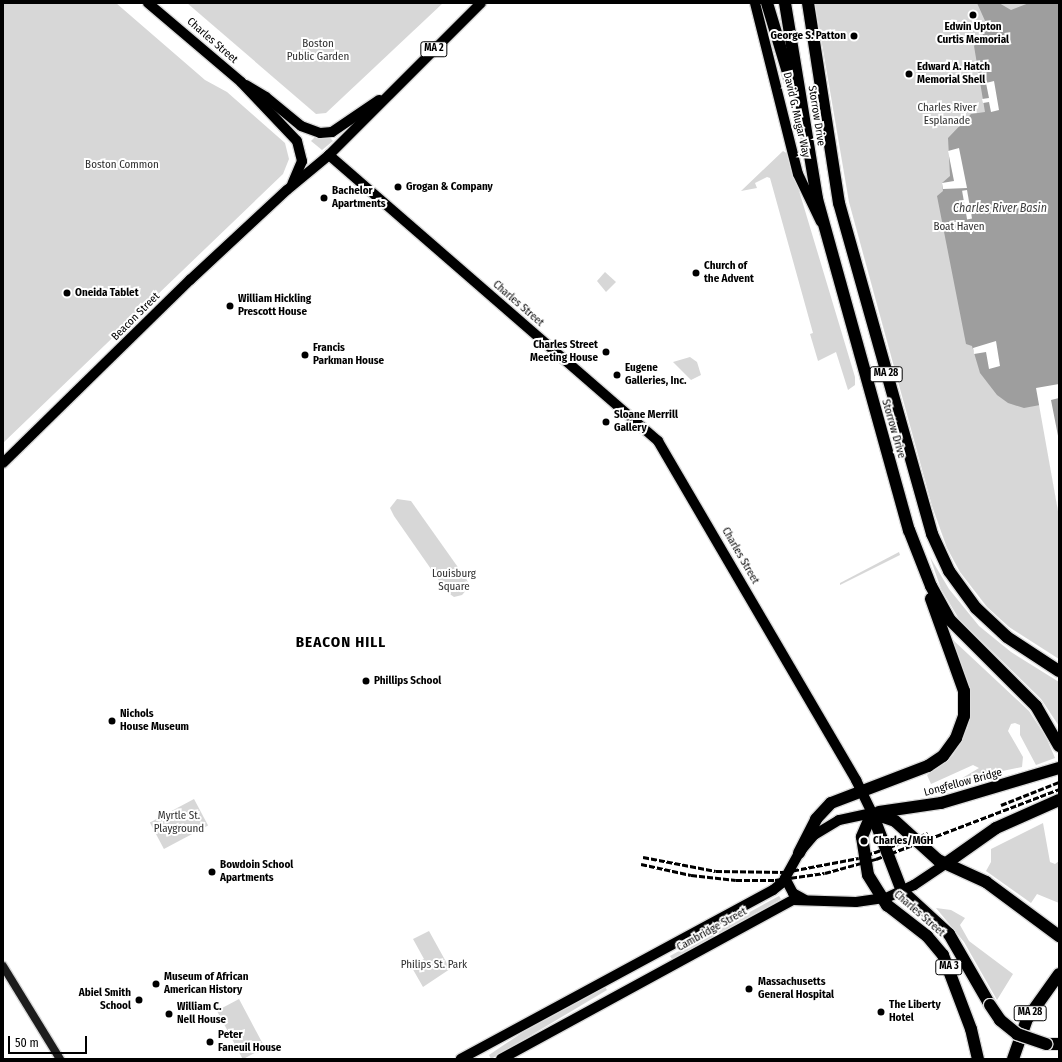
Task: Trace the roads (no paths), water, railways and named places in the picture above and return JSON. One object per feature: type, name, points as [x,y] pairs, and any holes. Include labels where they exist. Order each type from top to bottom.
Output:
[{"type":"highway","points":[[767,3],[803,119]]},
{"type":"highway","name":"Storrow Drive","points":[[785,3],[803,119],[824,229],[900,504],[920,561],[949,619],[1036,706],[1059,746]]},
{"type":"highway","name":"MA 28","points":[[803,3],[811,25]]},
{"type":"highway","name":"Storrow Drive","points":[[808,3],[840,203],[932,534],[952,576],[976,608],[1008,637],[1059,671]]},
{"type":"highway","points":[[799,853],[816,819],[825,808],[862,791],[933,763],[953,743],[963,722],[963,686],[940,629],[920,561]]},
{"type":"highway","name":"Longfellow Bridge","points":[[872,813],[936,805],[1059,768]]},
{"type":"highway","points":[[945,864],[984,835],[1059,800]]},
{"type":"highway","points":[[872,813],[895,821],[945,864],[980,878],[1019,905],[1059,936]]},
{"type":"highway","points":[[872,813],[902,891],[949,934],[1000,1020],[1017,1034],[1046,1044],[1059,1044]]},
{"type":"highway","name":"Charles Street","points":[[872,813],[863,833],[862,854],[868,875],[881,899],[927,936],[943,955],[969,1022],[978,1059]]},
{"type":"highway","name":"MA 28","points":[[1013,1059],[1027,1019],[1059,974]]},
{"type":"main road","name":"Charles Street","points":[[148,3],[241,82],[313,132]]},
{"type":"main road","name":"Beacon Street","points":[[3,463],[287,190],[329,156],[387,95],[481,3]]},
{"type":"main road","name":"David G. Mugar Way","points":[[755,3],[783,103],[798,174],[824,229]]},
{"type":"main road","name":"Charles Street","points":[[241,82],[299,146]]},
{"type":"main road","name":"Beacon Street","points":[[313,132],[332,132],[387,95]]},
{"type":"main road","name":"Beacon Street","points":[[287,190],[301,168],[299,146]]},
{"type":"main road","name":"Charles Street","points":[[329,156],[658,441],[862,791],[872,813]]},
{"type":"main road","name":"Cambridge Street","points":[[461,1059],[773,890],[785,878],[799,853],[811,838],[830,825],[846,818],[872,813]]},
{"type":"main road","name":"Cambridge Street","points":[[501,1059],[786,903],[804,899],[856,902],[881,899],[902,891],[945,864]]},
{"type":"main road","points":[[785,878],[793,893],[804,899]]},
{"type":"main road","points":[[639,962],[645,980]]},
{"type":"main road","points":[[3,966],[60,1059]]},
{"type":"water","name":"Charles River Basin","points":[[977,3],[999,3],[1011,10],[1029,3],[1059,3],[1059,515],[1040,405],[1024,408],[1008,403],[997,395],[980,373],[972,346],[966,344],[937,196],[943,191],[942,183],[950,176],[948,138],[971,114],[985,112],[974,46],[984,33],[986,23]]},
{"type":"railway","points":[[1001,805],[1059,782]]},
{"type":"railway","points":[[641,864],[691,875],[736,880],[775,880],[825,873],[876,859],[1059,789]]},
{"type":"railway","points":[[643,857],[716,871],[785,872],[859,858],[928,833]]},
{"type":"place","name":"Edwin Upton Curtis Memorial","points":[[973,15]]},
{"type":"place","name":"George S. Patton","points":[[854,36]]},
{"type":"place","name":"Edward A. Hatch Memorial Shell","points":[[909,74]]},
{"type":"place","name":"Grogan & Company","points":[[398,187]]},
{"type":"place","name":"Bachelor Apartments","points":[[324,198]]},
{"type":"place","name":"Church of the Advent","points":[[696,273]]},
{"type":"place","name":"Oneida Tablet","points":[[67,293]]},
{"type":"place","name":"William Hickling Prescott House","points":[[230,306]]},
{"type":"place","name":"Charles Street Meeting House","points":[[606,352]]},
{"type":"place","name":"Francis Parkman House","points":[[305,355]]},
{"type":"place","name":"Eugene Galleries, Inc.","points":[[617,375]]},
{"type":"place","name":"Sloane Merrill Gallery","points":[[606,422]]},
{"type":"place","name":"Phillips School","points":[[366,681]]},
{"type":"place","name":"Nichols House Museum","points":[[112,721]]},
{"type":"place","name":"Charles/MGH","points":[[864,841]]},
{"type":"place","name":"Bowdoin School Apartments","points":[[212,872]]},
{"type":"place","name":"Museum of African American History","points":[[156,984]]},
{"type":"place","name":"Massachusetts General Hospital","points":[[749,989]]},
{"type":"place","name":"Abiel Smith School","points":[[139,1000]]},
{"type":"place","name":"The Liberty Hotel","points":[[881,1012]]},
{"type":"place","name":"William C. Nell House","points":[[169,1014]]},
{"type":"place","name":"Peter Faneuil House","points":[[210,1042]]},
{"type":"district","name":"BEACON HILL","points":[[341,643]]},
{"type":"park label","name":"Boston Public Garden","points":[[318,51]]},
{"type":"park label","name":"Charles River Esplanade","points":[[947,115]]},
{"type":"park label","name":"Boston Common","points":[[122,165]]},
{"type":"park label","name":"Boat Haven","points":[[959,227]]},
{"type":"park label","name":"Louisburg Square","points":[[454,581]]},
{"type":"park label","name":"Myrtle St. Playground","points":[[179,823]]},
{"type":"park label","name":"Philips St. Park","points":[[434,965]]}]
